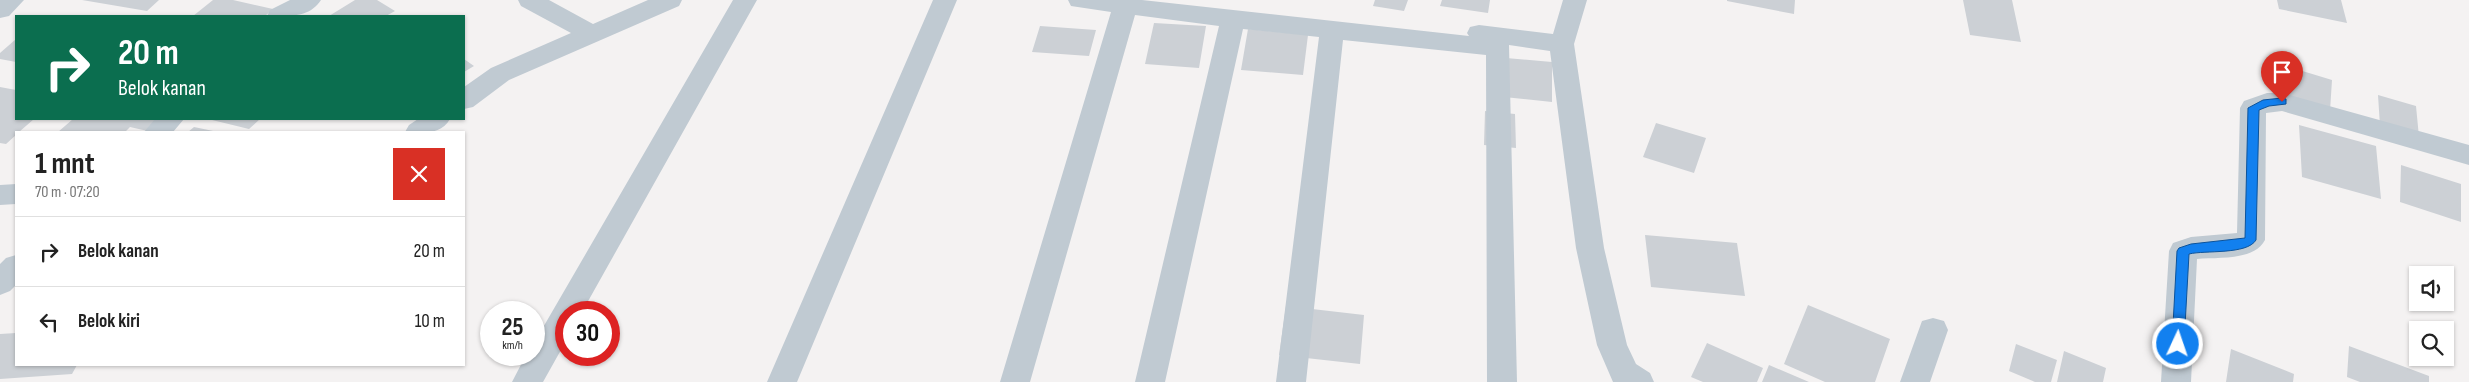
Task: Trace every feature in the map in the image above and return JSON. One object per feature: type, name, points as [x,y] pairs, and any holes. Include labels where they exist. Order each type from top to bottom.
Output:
[{"type":"street","points":[[0,10],[12,0]]},
{"type":"street","points":[[281,15],[309,0]]},
{"type":"street","points":[[530,0],[592,34]]},
{"type":"street","points":[[465,99],[500,74],[670,0]]},
{"type":"street","points":[[574,301],[745,0]]},
{"type":"street","points":[[782,382],[945,0]]},
{"type":"street","points":[[1080,0],[1230,10],[1562,44]]},
{"type":"street","points":[[1575,0],[1562,44],[1590,248],[1610,335],[1624,373],[1639,382]]},
{"type":"street","points":[[1015,382],[1126,4]]},
{"type":"street","points":[[1230,10],[1332,30],[1498,48],[1502,382]]},
{"type":"street","points":[[1150,382],[1230,10]]},
{"type":"street","points":[[1291,382],[1332,30]]},
{"type":"street","points":[[2176,382],[2183,251],[2191,248],[2243,244],[2250,240],[2253,108],[2267,102],[2282,102],[2469,155]]},
{"type":"street","points":[[158,131],[170,120]]},
{"type":"street","points":[[419,131],[436,120]]},
{"type":"street","points":[[0,195],[15,194]]},
{"type":"street","points":[[0,283],[15,267]]},
{"type":"street","points":[[1915,382],[1932,330]]},
{"type":"street","points":[[527,382],[555,334]]},
{"type":"building","points":[[82,0],[159,0],[147,11]]},
{"type":"building","points":[[213,0],[233,0],[273,9],[266,15],[194,15]]},
{"type":"building","points":[[355,0],[377,0],[395,11],[388,15],[331,15]]},
{"type":"building","points":[[1375,0],[1408,0],[1404,11],[1373,6]]},
{"type":"building","points":[[1442,0],[1490,0],[1488,13],[1440,6]]},
{"type":"building","points":[[1795,0],[1794,14],[1727,1]]},
{"type":"building","points":[[1963,0],[2012,0],[2021,42],[1970,35]]},
{"type":"building","points":[[2277,0],[2341,0],[2347,23],[2279,9]]},
{"type":"building","points":[[1154,23],[1206,26],[1199,68],[1145,64]]},
{"type":"building","points":[[1040,26],[1096,30],[1089,56],[1032,52]]},
{"type":"building","points":[[1248,29],[1308,35],[1303,75],[1241,70]]},
{"type":"building","points":[[15,40],[15,62],[0,59],[0,53]]},
{"type":"building","points":[[1506,58],[1552,62],[1552,102],[1504,97]]},
{"type":"building","points":[[465,60],[474,66],[465,71]]},
{"type":"building","points":[[2286,66],[2332,80],[2330,111],[2283,96]]},
{"type":"building","points":[[0,87],[15,90],[15,120],[33,120],[20,131],[15,131],[15,136],[6,144],[0,143]]},
{"type":"building","points":[[2378,95],[2416,106],[2419,137],[2380,126]]},
{"type":"building","points":[[1485,111],[1515,114],[1516,148],[1484,145]]},
{"type":"building","points":[[72,120],[165,120],[153,131],[130,127],[126,131],[59,131]]},
{"type":"building","points":[[212,120],[259,120],[249,129]]},
{"type":"building","points":[[1656,123],[1706,138],[1694,173],[1643,157]]},
{"type":"building","points":[[2299,125],[2376,146],[2381,199],[2302,177]]},
{"type":"building","points":[[194,127],[213,131],[189,131]]},
{"type":"building","points":[[2401,165],[2461,184],[2461,222],[2400,202]]},
{"type":"building","points":[[1645,235],[1737,243],[1745,296],[1651,287]]},
{"type":"building","points":[[1808,305],[1890,339],[1875,382],[1825,382],[1784,364]]},
{"type":"building","points":[[1286,306],[1364,315],[1360,364],[1279,355]]},
{"type":"building","points":[[15,333],[15,366],[76,366],[72,374],[0,379],[0,334]]},
{"type":"building","points":[[1707,343],[1763,368],[1757,382],[1703,382],[1691,377]]},
{"type":"building","points":[[2016,344],[2057,360],[2051,382],[2035,382],[2009,371]]},
{"type":"building","points":[[2349,346],[2429,376],[2429,382],[2360,382],[2347,377]]},
{"type":"building","points":[[2231,349],[2294,374],[2293,382],[2226,382]]},
{"type":"building","points":[[2064,351],[2106,368],[2103,382],[2057,382]]},
{"type":"building","points":[[1769,365],[1809,382],[1762,382]]},
{"type":"route","points":[[2178,344],[2183,251],[2191,248],[2243,244],[2250,240],[2253,108],[2267,102],[2282,102]]}]
